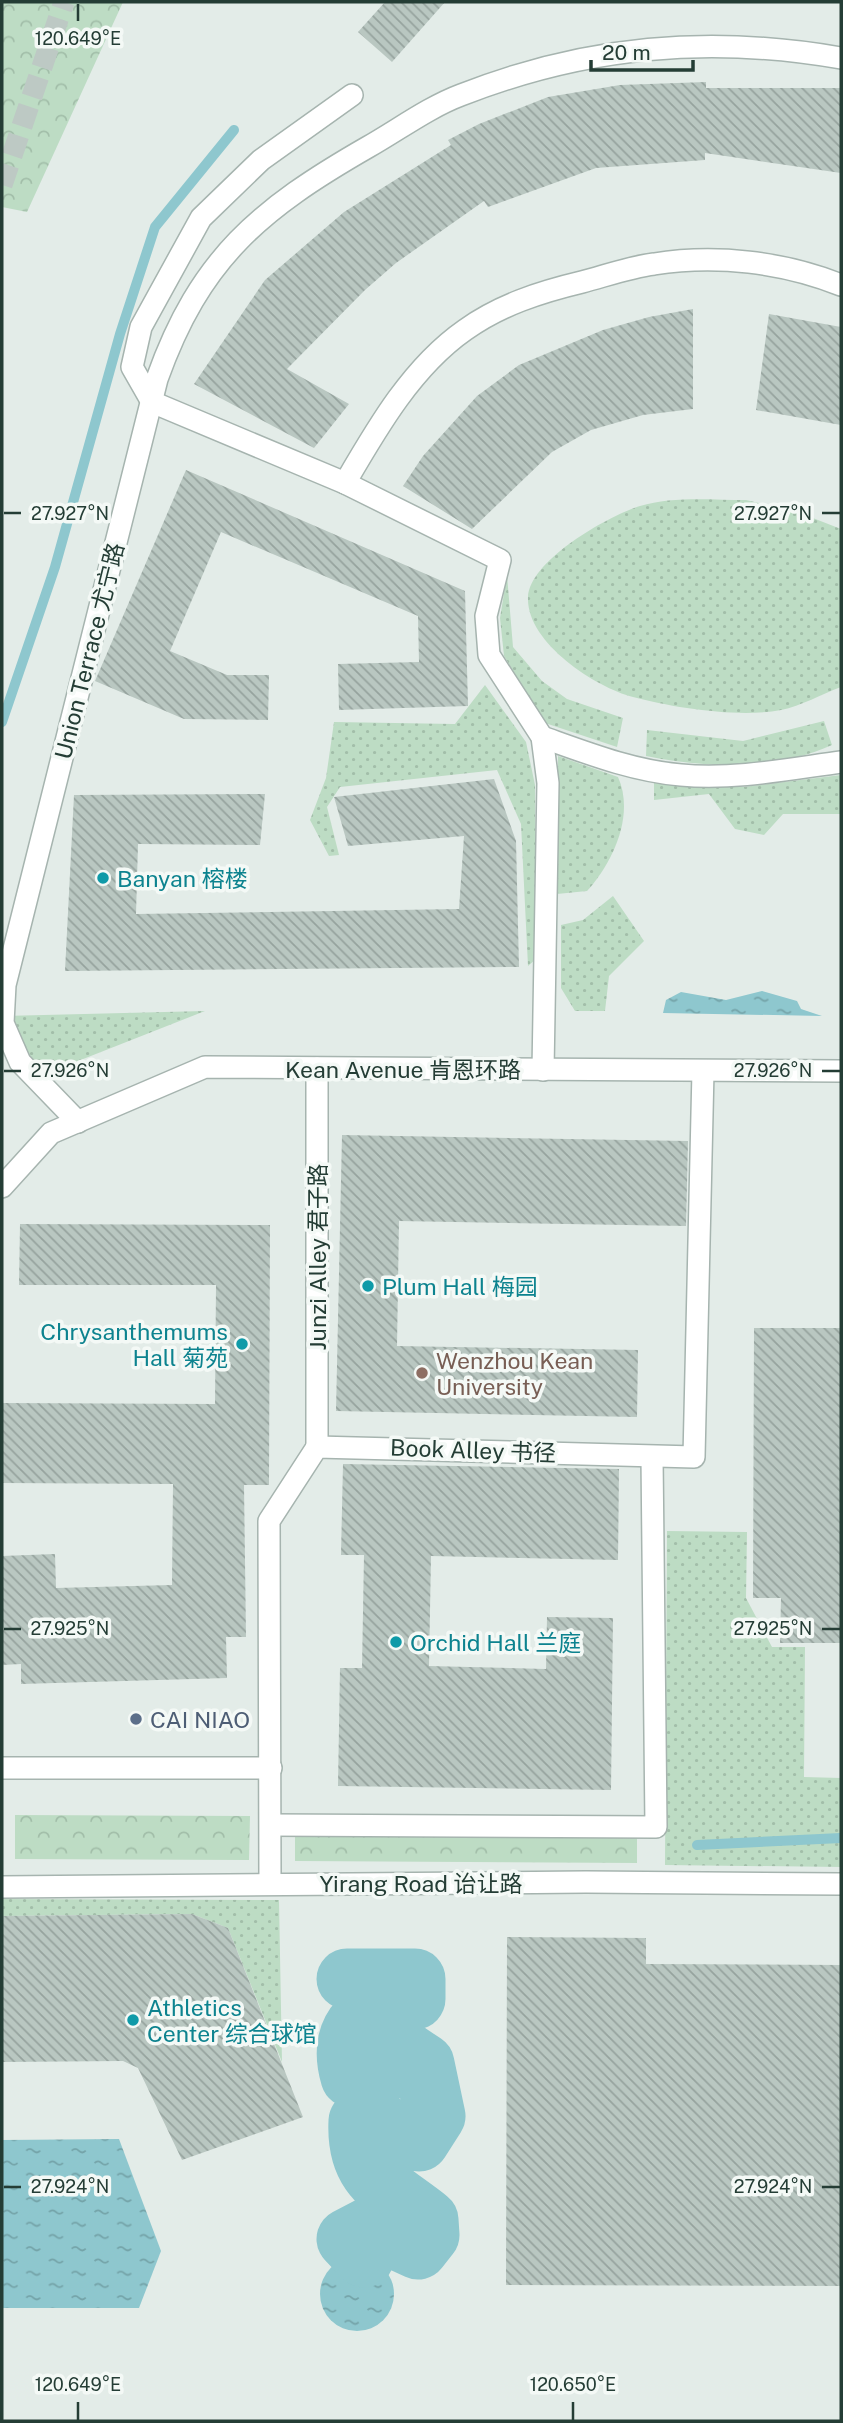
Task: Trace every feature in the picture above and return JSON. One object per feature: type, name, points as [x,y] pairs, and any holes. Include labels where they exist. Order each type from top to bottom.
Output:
[{"type":"street","name":"Union Terrace 尤宁路","points":[[78,1122],[20,1062],[3,1023],[5,985],[152,402],[168,347],[181,317],[205,278],[249,227],[310,180],[459,95],[564,62],[637,48],[722,46],[841,58]]},
{"type":"street","points":[[352,95],[261,160],[201,218],[141,327],[132,367],[152,402],[345,483],[500,560],[486,615],[489,655],[542,737],[548,783],[543,1070]]},
{"type":"street","points":[[345,483],[382,419],[434,357],[463,331],[499,308],[551,290],[654,264],[728,261],[786,266],[841,285]]},
{"type":"street","points":[[542,737],[607,760],[681,775],[765,773],[841,762]]},
{"type":"street","name":"Kean Avenue 肯恩环路","points":[[2,1187],[51,1133],[205,1067],[841,1071]]},
{"type":"street","name":"Junzi Alley 君子路","points":[[317,1068],[317,1447]]},
{"type":"street","name":"Book Alley 书径","points":[[317,1447],[694,1457],[703,1071]]},
{"type":"street","points":[[270,1884],[269,1521],[317,1447]]},
{"type":"street","points":[[271,1825],[656,1828],[652,1457]]},
{"type":"street","points":[[2,1768],[271,1768]]},
{"type":"street","name":"Yirang Road 诒让路","points":[[2,1887],[841,1884]]},
{"type":"green space","points":[[2,2],[123,2],[27,212],[2,207]]},
{"type":"green space","points":[[692,499],[746,500],[800,513],[841,529],[841,687],[796,706],[764,712],[707,711],[668,705],[617,692],[600,683],[566,660],[550,646],[538,630],[530,614],[528,597],[532,583],[556,555],[591,529],[626,511],[652,503]]},
{"type":"green space","points":[[507,575],[513,647],[542,681],[567,699],[623,718],[617,747],[545,723],[504,656],[500,618]]},
{"type":"green space","points":[[485,685],[526,742],[535,785],[536,959],[528,966],[521,824],[497,770],[340,787],[327,807],[339,855],[329,856],[310,820],[326,778],[334,722],[455,724]]},
{"type":"green space","points":[[824,721],[832,745],[787,759],[716,765],[646,756],[647,730],[743,741]]},
{"type":"green space","points":[[558,756],[618,777],[623,792],[623,822],[619,837],[605,866],[587,891],[557,894]]},
{"type":"green space","points":[[841,775],[841,814],[783,814],[764,835],[735,829],[709,794],[654,800],[654,783],[743,787]]},
{"type":"green space","points":[[613,896],[644,941],[609,976],[605,1011],[575,1011],[561,988],[561,925],[583,920]]},
{"type":"green space","points":[[205,1011],[35,1078],[3,1016]]},
{"type":"green space","points":[[667,1531],[747,1532],[746,1598],[772,1647],[805,1647],[804,1777],[841,1778],[841,1867],[665,1865]]},
{"type":"green space","points":[[15,1815],[250,1816],[249,1860],[15,1859]]},
{"type":"green space","points":[[295,1835],[637,1837],[637,1863],[295,1861]]},
{"type":"green space","points":[[2,1899],[279,1900],[282,2062],[228,1928],[192,1914],[2,1916]]},
{"type":"water","points":[[762,991],[797,1001],[801,1009],[822,1016],[663,1013],[666,1000],[681,992],[726,1000]]},
{"type":"water","points":[[119,2139],[161,2251],[139,2308],[2,2308],[2,2140]]},
{"type":"water","points":[[350,2257],[364,2257],[378,2263],[388,2273],[394,2294],[388,2315],[378,2325],[364,2331],[350,2331],[336,2325],[326,2315],[320,2301],[320,2287],[326,2273],[336,2263]]},
{"type":"building","points":[[385,2],[445,2],[392,62],[358,32]]},
{"type":"building","points":[[706,82],[706,88],[841,88],[841,173],[705,153],[705,160],[596,168],[488,207],[484,201],[396,263],[365,290],[287,369],[349,404],[314,448],[194,384],[265,280],[344,212],[451,145],[448,140],[479,124],[548,97],[620,85]]},
{"type":"building","points":[[693,309],[693,409],[643,415],[591,430],[552,452],[472,529],[403,486],[423,456],[477,396],[519,365],[603,330],[649,317]]},
{"type":"building","points":[[769,314],[841,327],[841,425],[756,410]]},
{"type":"building","points":[[186,470],[465,591],[468,706],[339,710],[338,664],[419,662],[418,616],[221,532],[170,651],[227,675],[269,675],[268,720],[184,719],[95,681]]},
{"type":"building","name":"Banyan 榕楼","points":[[494,779],[516,841],[519,967],[65,971],[74,795],[265,794],[260,845],[138,844],[136,914],[459,909],[464,836],[348,846],[334,797]]},
{"type":"building","name":"Plum Hall 梅园","points":[[342,1135],[688,1141],[686,1226],[399,1221],[397,1346],[638,1350],[637,1417],[336,1411]]},
{"type":"building","points":[[20,1224],[270,1225],[269,1485],[244,1485],[246,1637],[226,1637],[227,1678],[21,1684],[21,1664],[2,1665],[2,1556],[55,1554],[56,1588],[172,1585],[173,1484],[2,1483],[2,1403],[215,1404],[216,1285],[19,1285]]},
{"type":"building","points":[[754,1328],[841,1328],[841,1643],[780,1643],[781,1598],[753,1598]]},
{"type":"building","name":"Orchid Hall 兰庭","points":[[343,1464],[619,1469],[618,1560],[431,1556],[429,1666],[546,1669],[547,1617],[613,1618],[611,1790],[338,1786],[340,1668],[362,1668],[364,1555],[341,1555]]},
{"type":"building","name":"Athletics Center 综合球馆","points":[[192,1914],[228,1928],[303,2117],[182,2160],[138,2068],[123,2061],[2,2062],[2,1916]]},
{"type":"building","points":[[507,1937],[646,1938],[646,1964],[841,1965],[841,2286],[506,2285]]},
{"type":"waterway","points":[[2,722],[55,567],[120,334],[155,227],[234,130]]},
{"type":"waterway","points":[[697,1845],[841,1838]]},
{"type":"waterway","points":[[347,1979],[415,1979],[415,1999],[383,2006],[359,2021],[352,2031],[347,2059],[351,2077],[378,2077],[406,2052],[424,2064],[435,2116],[419,2141],[391,2135],[381,2123],[370,2116],[359,2121],[359,2141],[369,2169],[388,2190],[428,2220],[429,2235],[418,2249],[370,2227],[347,2239],[364,2257]]},
{"type":"tunnel","points":[[2,185],[64,2]]},
{"type":"place","name":"Banyan 榕楼","points":[[103,878]]},
{"type":"place","name":"Plum Hall 梅园","points":[[368,1286]]},
{"type":"place","name":"Chrysanthemums Hall 菊苑","points":[[242,1344]]},
{"type":"place","name":"Wenzhou Kean University","points":[[422,1373]]},
{"type":"place","name":"Orchid Hall 兰庭","points":[[396,1642]]},
{"type":"place","name":"CAI NIAO","points":[[136,1719]]},
{"type":"place","name":"Athletics Center 综合球馆","points":[[133,2020]]}]
